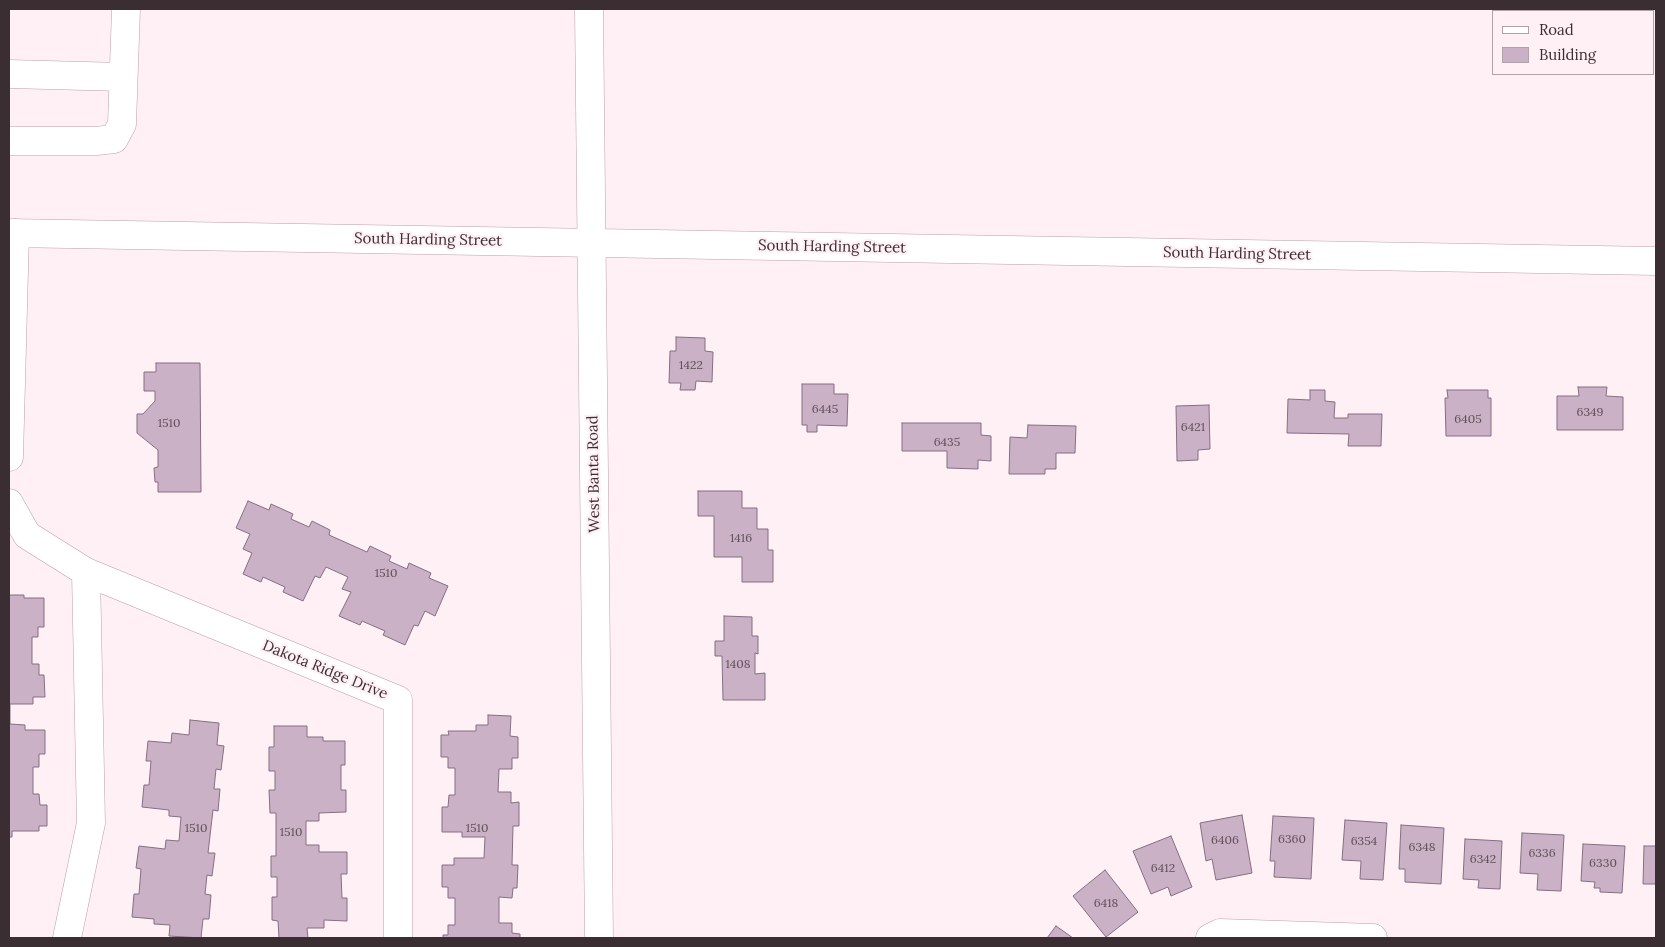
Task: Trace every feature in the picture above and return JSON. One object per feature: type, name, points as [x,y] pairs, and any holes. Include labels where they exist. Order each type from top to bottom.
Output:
[{"type":"street","points":[[9,141],[96,141],[114,139],[122,124],[126,9]]},
{"type":"street","name":"West Banta Road","points":[[589,9],[599,938]]},
{"type":"street","points":[[9,74],[124,77]]},
{"type":"street","points":[[9,458],[12,233]]},
{"type":"street","name":"South Harding Street","points":[[12,233],[1656,261]]},
{"type":"street","name":"Dakota Ridge Drive","points":[[9,503],[27,535],[86,572],[398,700],[398,938]]},
{"type":"street","points":[[67,938],[91,823],[86,572]]},
{"type":"street","points":[[1210,938],[1220,933],[1373,938]]},
{"type":"building","points":[[676,337],[705,338],[705,351],[713,352],[712,382],[696,381],[695,390],[680,390],[681,383],[669,383],[670,351],[676,351]]},
{"type":"building","points":[[156,363],[200,363],[201,492],[158,492],[158,482],[155,482],[154,468],[158,467],[158,450],[137,433],[137,414],[143,414],[155,401],[155,391],[144,391],[144,372],[156,372]]},
{"type":"building","points":[[802,384],[834,384],[834,394],[848,394],[847,426],[817,425],[817,432],[807,432],[807,425],[802,425]]},
{"type":"building","points":[[1578,387],[1607,387],[1606,396],[1623,397],[1623,430],[1557,430],[1557,396],[1579,396]]},
{"type":"building","points":[[1310,390],[1325,390],[1325,401],[1335,402],[1334,418],[1348,418],[1348,414],[1382,414],[1381,446],[1348,446],[1349,434],[1287,433],[1288,399],[1310,400]]},
{"type":"building","points":[[1447,390],[1488,390],[1488,398],[1491,398],[1491,436],[1446,436],[1445,398],[1448,398]]},
{"type":"building","points":[[1209,405],[1210,449],[1198,450],[1198,460],[1177,461],[1176,406]]},
{"type":"building","points":[[902,423],[981,423],[981,435],[991,436],[991,461],[978,460],[978,469],[947,468],[947,451],[902,451]]},
{"type":"building","points":[[1028,425],[1076,426],[1075,453],[1056,453],[1056,469],[1045,469],[1045,474],[1009,474],[1010,437],[1027,438]]},
{"type":"building","points":[[698,491],[742,491],[742,508],[757,508],[757,529],[768,529],[768,550],[773,550],[773,582],[742,582],[742,557],[714,557],[714,516],[698,516]]},
{"type":"building","points":[[248,501],[269,510],[271,504],[293,514],[291,519],[309,527],[312,521],[330,530],[329,535],[367,552],[370,546],[391,556],[389,561],[407,569],[409,563],[431,573],[429,578],[448,586],[435,616],[425,611],[418,626],[414,625],[405,645],[383,635],[385,631],[362,621],[360,625],[339,616],[351,592],[342,589],[348,577],[326,567],[320,578],[315,576],[303,601],[283,592],[285,587],[263,577],[261,582],[243,574],[252,553],[243,549],[250,534],[236,528]]},
{"type":"building","points":[[9,595],[24,595],[24,598],[44,598],[44,627],[38,627],[38,637],[32,637],[32,664],[39,664],[39,675],[44,675],[45,697],[33,697],[33,704],[10,704],[10,724],[25,725],[25,730],[45,730],[45,754],[39,754],[39,767],[33,767],[33,794],[39,794],[40,805],[47,805],[47,826],[39,826],[39,831],[12,831],[12,837],[9,837]]},
{"type":"building","points":[[724,616],[752,617],[752,636],[758,636],[758,654],[755,653],[755,674],[765,673],[765,700],[723,700],[722,656],[715,656],[715,641],[724,641]]},
{"type":"building","points":[[488,715],[511,716],[510,736],[518,737],[518,758],[512,758],[512,769],[499,769],[498,792],[511,792],[511,803],[519,802],[519,826],[513,826],[512,865],[518,865],[517,888],[513,888],[512,898],[499,897],[499,923],[512,923],[512,933],[520,934],[520,938],[443,938],[443,935],[448,935],[448,925],[455,925],[455,898],[448,898],[448,887],[442,887],[442,865],[454,865],[454,858],[484,858],[485,837],[462,837],[462,832],[442,832],[442,807],[448,807],[449,795],[455,795],[455,768],[448,768],[448,757],[441,757],[441,735],[449,735],[448,731],[476,731],[476,725],[488,725]]},
{"type":"building","points":[[190,720],[219,723],[217,745],[224,746],[221,770],[216,769],[214,789],[220,789],[218,811],[213,810],[208,853],[215,853],[212,876],[207,875],[205,894],[211,895],[209,919],[203,919],[201,938],[169,936],[170,925],[154,924],[154,919],[132,917],[134,894],[139,894],[141,869],[136,868],[139,846],[165,849],[166,840],[179,841],[181,817],[169,816],[169,810],[142,807],[144,785],[149,785],[151,761],[146,761],[148,741],[171,743],[172,733],[189,735]]},
{"type":"building","points":[[274,726],[307,726],[307,737],[323,737],[323,741],[345,741],[345,765],[341,765],[341,790],[346,790],[346,812],[319,813],[319,821],[306,821],[306,845],[319,845],[319,852],[347,852],[347,874],[341,874],[342,898],[347,898],[347,921],[324,920],[324,928],[307,928],[308,938],[279,938],[278,921],[272,920],[272,897],[277,897],[277,877],[271,877],[271,856],[276,856],[276,813],[270,813],[269,790],[275,790],[275,771],[269,771],[269,747],[274,747]]},
{"type":"building","points":[[1242,815],[1252,873],[1216,880],[1212,859],[1206,861],[1200,823]]},
{"type":"building","points":[[1273,816],[1314,818],[1311,879],[1274,877],[1275,861],[1270,861]]},
{"type":"building","points":[[1345,820],[1387,823],[1383,880],[1360,879],[1361,861],[1342,860]]},
{"type":"building","points":[[1401,825],[1444,828],[1441,884],[1405,882],[1405,869],[1399,869]]},
{"type":"building","points":[[1522,833],[1564,835],[1561,891],[1537,890],[1538,874],[1520,873]]},
{"type":"building","points":[[1171,836],[1192,887],[1171,896],[1168,887],[1151,894],[1133,851]]},
{"type":"building","points":[[1465,839],[1502,841],[1500,889],[1478,888],[1479,880],[1463,879]]},
{"type":"building","points":[[1583,844],[1625,846],[1622,893],[1600,892],[1600,888],[1594,888],[1595,882],[1581,881]]},
{"type":"building","points":[[1644,846],[1656,846],[1656,884],[1643,884]]},
{"type":"building","points":[[1105,870],[1138,912],[1106,937],[1073,896]]},
{"type":"building","points":[[1056,926],[1073,938],[1047,938]]}]
